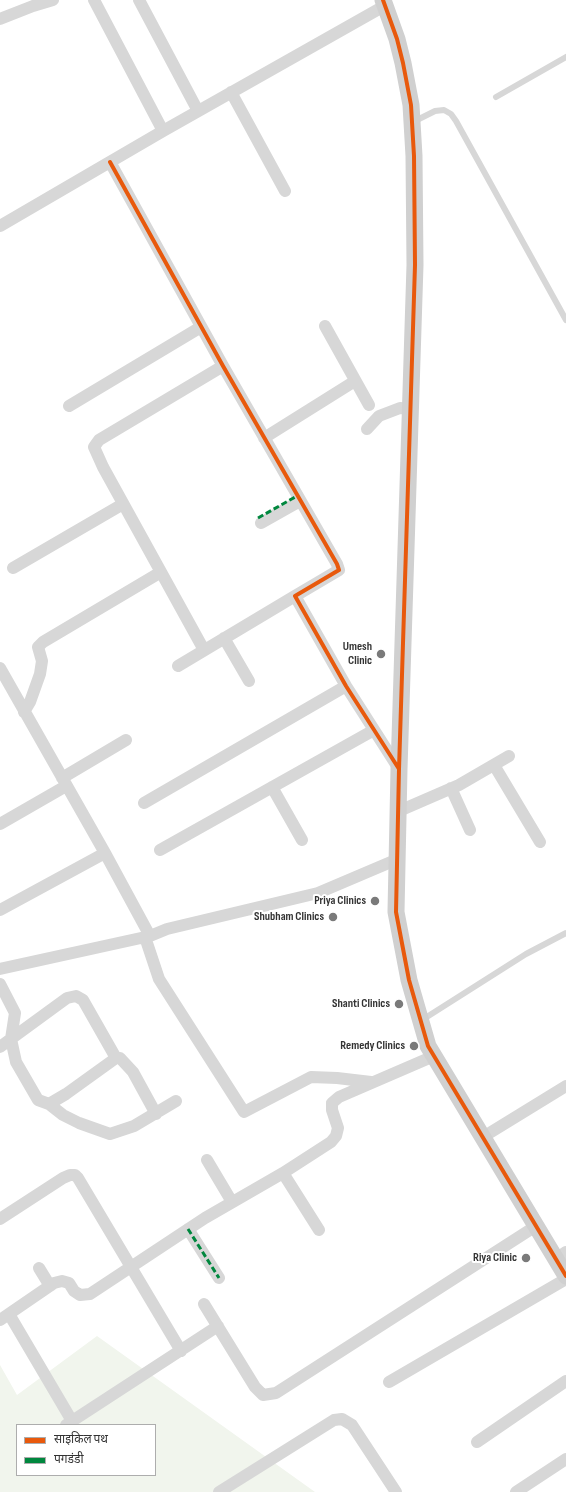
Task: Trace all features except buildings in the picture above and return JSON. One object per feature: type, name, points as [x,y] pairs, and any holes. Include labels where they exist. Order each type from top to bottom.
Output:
[{"type":"street","points":[[0,19],[53,0]]},
{"type":"street","points":[[94,0],[163,130]]},
{"type":"street","points":[[139,0],[198,111]]},
{"type":"street","points":[[0,226],[384,3],[397,39],[403,63],[411,104],[414,156],[415,265],[396,912],[410,980],[428,1046],[536,1226],[561,1256],[566,1277],[389,1382]]},
{"type":"street","points":[[231,92],[285,191]]},
{"type":"street","points":[[110,162],[201,327],[337,564],[339,570],[178,666]]},
{"type":"street","points":[[325,326],[369,405]]},
{"type":"street","points":[[69,406],[201,327]]},
{"type":"street","points":[[204,650],[123,504],[94,447],[99,440],[223,366]]},
{"type":"street","points":[[264,438],[355,381]]},
{"type":"street","points":[[368,429],[379,416],[400,408],[411,409]]},
{"type":"street","points":[[259,520],[298,498]]},
{"type":"street","points":[[13,568],[123,504]]},
{"type":"street","points":[[24,712],[30,702],[40,674],[42,661],[38,647],[43,642],[161,572]]},
{"type":"street","points":[[295,596],[346,686],[399,769]]},
{"type":"street","points":[[224,638],[249,681]]},
{"type":"street","points":[[0,668],[105,853],[147,936],[159,979],[244,1112],[311,1077],[372,1082]]},
{"type":"street","points":[[144,803],[346,686]]},
{"type":"street","points":[[160,850],[374,730]]},
{"type":"street","points":[[0,824],[126,740]]},
{"type":"street","points":[[399,811],[451,788],[509,756]]},
{"type":"street","points":[[494,765],[540,842]]},
{"type":"street","points":[[272,787],[302,840]]},
{"type":"street","points":[[451,788],[470,830]]},
{"type":"street","points":[[0,910],[105,853]]},
{"type":"street","points":[[0,970],[318,894],[398,859]]},
{"type":"street","points":[[0,984],[15,1013],[11,1039],[16,1062],[38,1100],[49,1104],[63,1115],[79,1123],[110,1134],[134,1126],[176,1101]]},
{"type":"street","points":[[0,1047],[67,998],[76,996],[83,1000],[116,1058],[120,1058],[133,1072],[156,1114]]},
{"type":"street","points":[[218,1326],[69,1423],[5,1317],[54,1283],[62,1281],[69,1283],[74,1291],[80,1295],[90,1294],[188,1229],[283,1173],[331,1142],[336,1136],[338,1128],[332,1110],[332,1103],[339,1097],[434,1056]]},
{"type":"street","points":[[49,1104],[66,1094],[116,1058]]},
{"type":"street","points":[[483,1136],[566,1086]]},
{"type":"street","points":[[207,1160],[232,1202]]},
{"type":"street","points":[[283,1173],[319,1230]]},
{"type":"street","points":[[0,1219],[63,1178],[70,1175],[75,1175],[181,1351]]},
{"type":"street","points":[[204,1304],[255,1387],[263,1395],[276,1393],[536,1226]]},
{"type":"street","points":[[188,1229],[219,1278]]},
{"type":"street","points":[[39,1268],[50,1286]]},
{"type":"street","points":[[476,1442],[566,1381]]},
{"type":"street","points":[[219,1492],[334,1420],[342,1419],[352,1425],[396,1492]]},
{"type":"street","points":[[516,1492],[566,1459]]},
{"type":"lane","points":[[496,97],[566,57]]},
{"type":"lane","points":[[412,122],[435,111],[444,110],[453,117],[566,320]]},
{"type":"lane","points":[[421,1020],[526,954],[566,933]]},
{"type":"shaded area","points":[[97,1336],[315,1492],[0,1492],[0,1365],[17,1395]]},
{"type":"marked path","points":[[258,518],[297,496]]},
{"type":"marked path","points":[[188,1229],[219,1278]]},
{"type":"cycle path","points":[[383,0],[397,39],[403,63],[411,105],[414,156],[415,265],[396,912],[409,980],[428,1046],[566,1276]]},
{"type":"cycle path","points":[[110,162],[223,366],[337,564],[339,570],[295,596],[346,686],[399,769]]},
{"type":"place","name":"Umesh Clinic","points":[[381,654]]},
{"type":"place","name":"Priya Clinics","points":[[375,901]]},
{"type":"place","name":"Shubham Clinics","points":[[333,917]]},
{"type":"place","name":"Shanti Clinics","points":[[399,1004]]},
{"type":"place","name":"Remedy Clinics","points":[[414,1046]]},
{"type":"place","name":"Riya Clinic","points":[[526,1258]]}]
